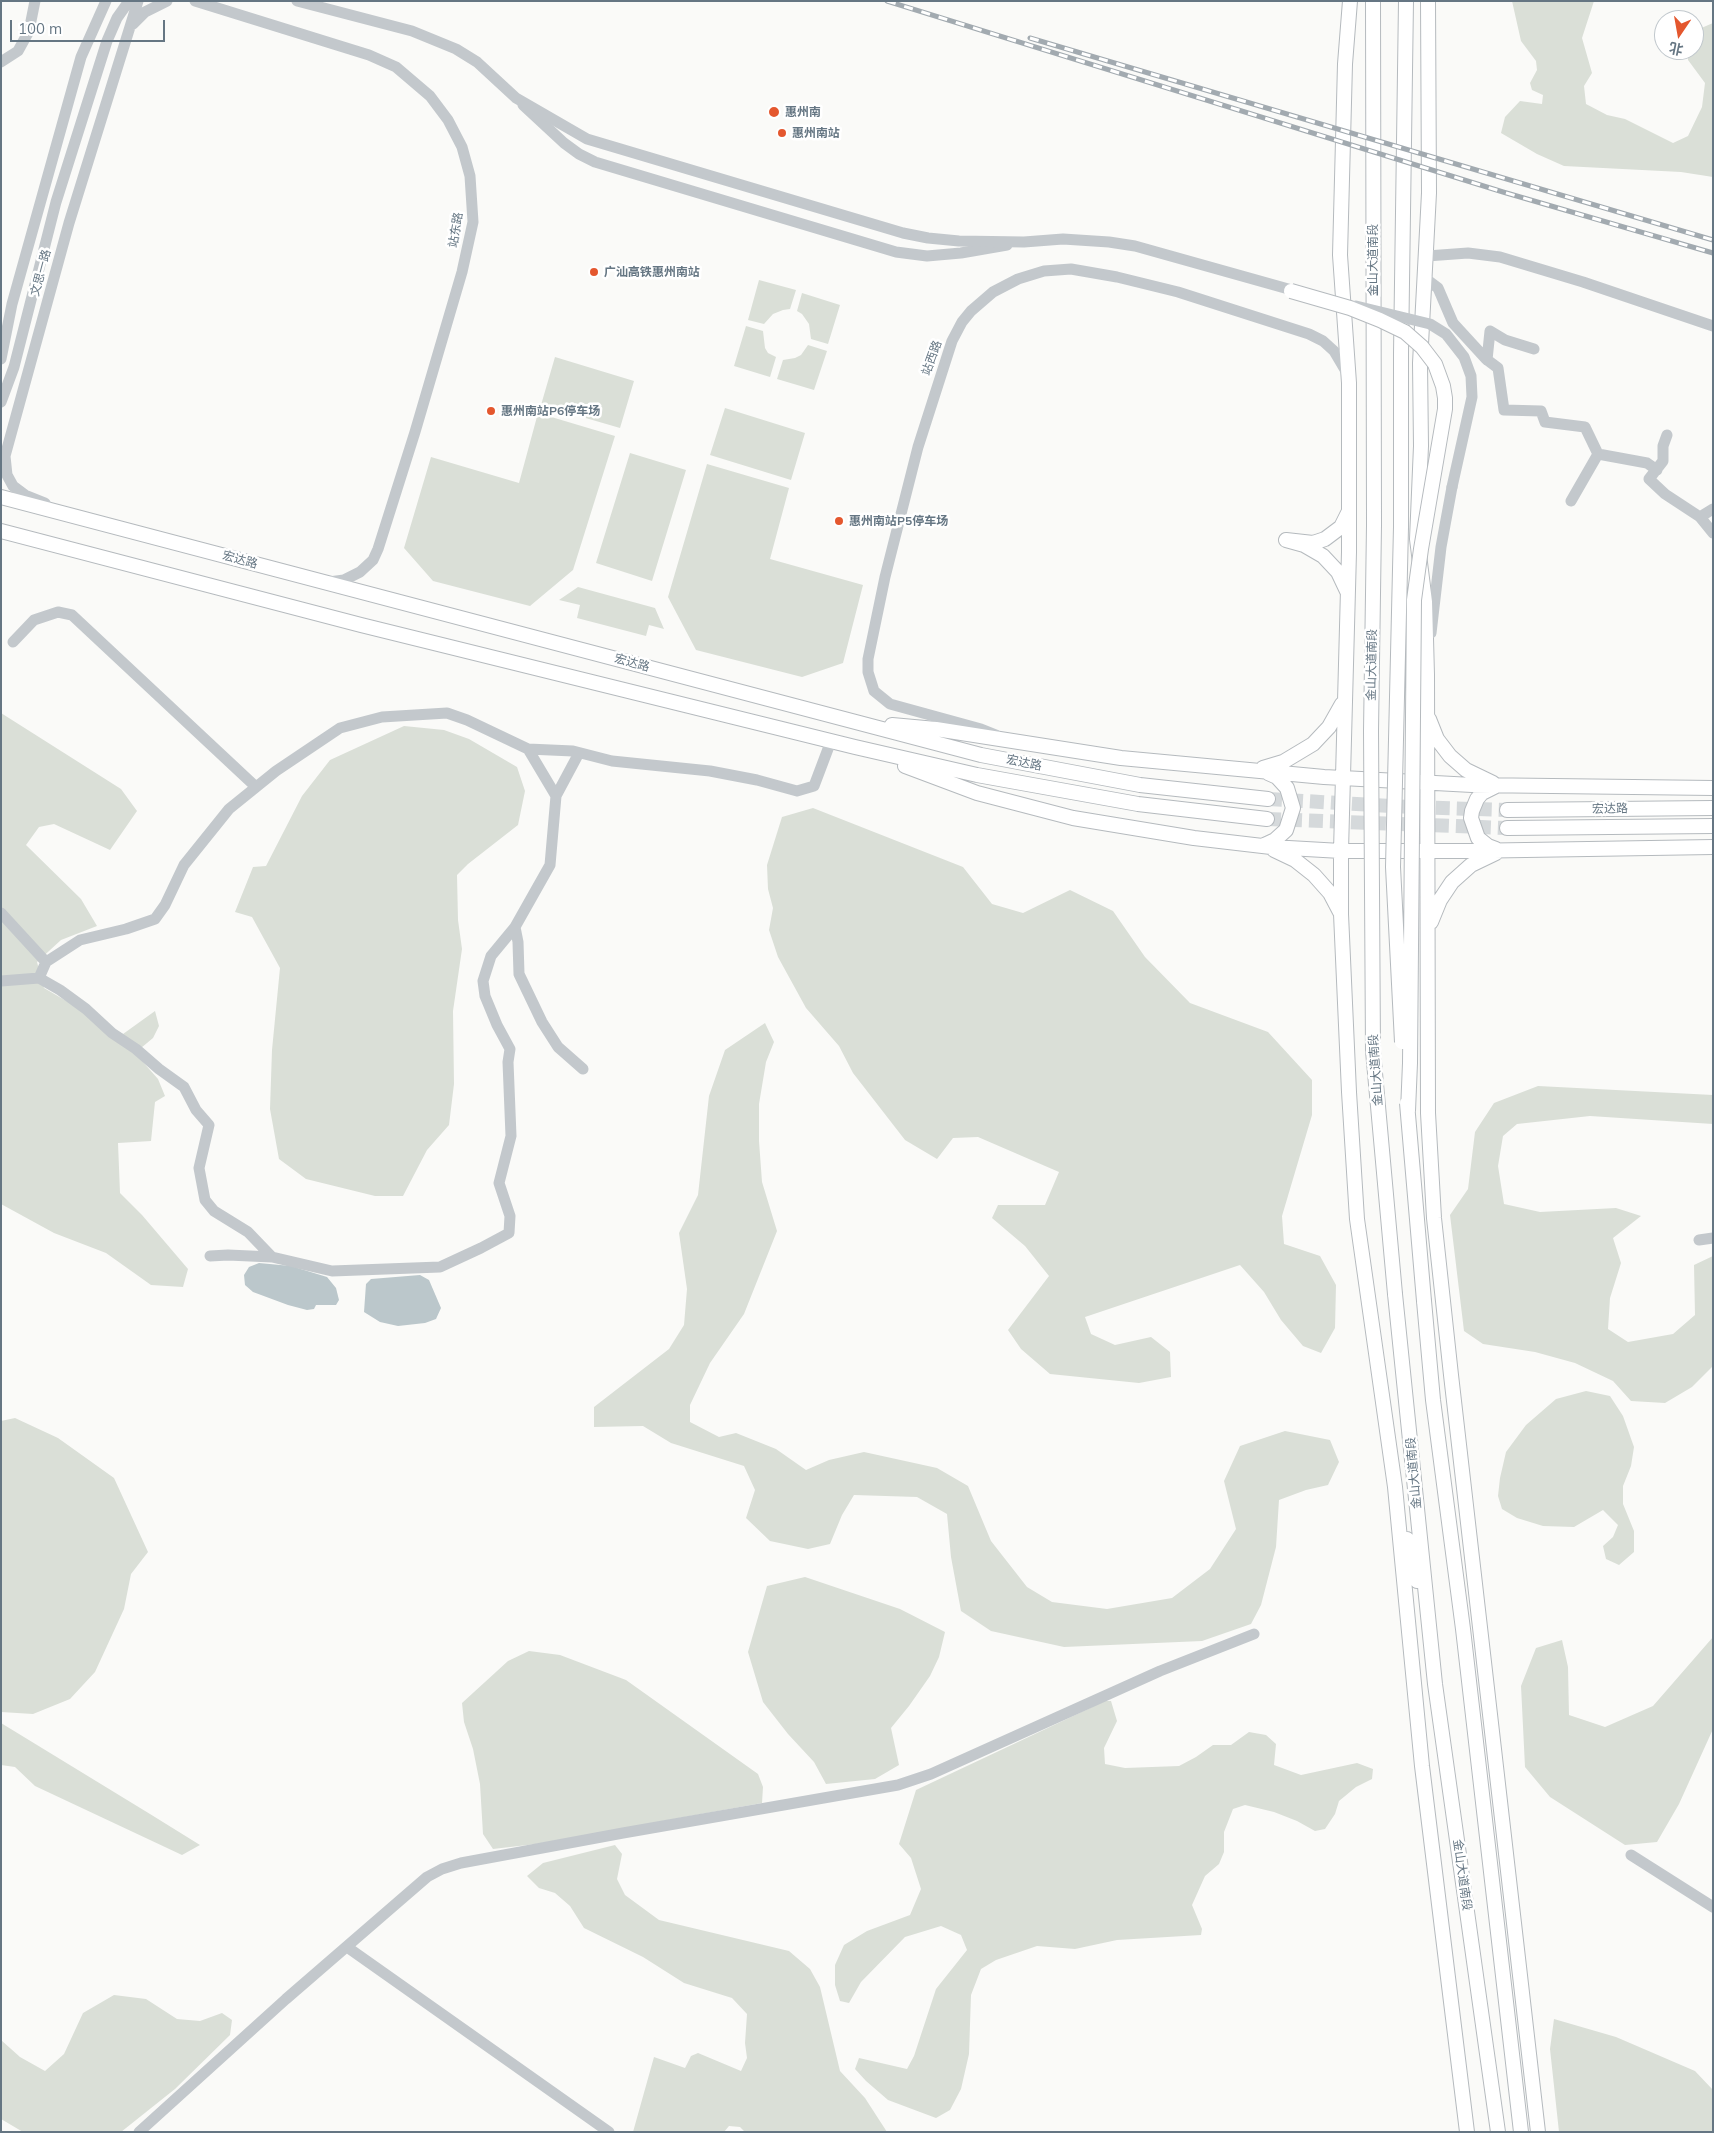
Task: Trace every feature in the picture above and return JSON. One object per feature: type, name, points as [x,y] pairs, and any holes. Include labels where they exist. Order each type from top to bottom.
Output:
[{"type":"main road","points":[[1350,1],[1345,64],[1340,255],[1349,383],[1350,508],[1344,696],[1341,914],[1357,1219],[1395,1487],[1422,1766],[1468,2132]]},
{"type":"main road","name":"金山大道南段","points":[[1372,1],[1374,525],[1371,731],[1373,1050],[1429,1631],[1498,2132]]},
{"type":"main road","name":"金山大道南段","points":[[1406,1],[1401,353],[1401,527],[1393,867],[1397,966],[1433,1400],[1463,1629],[1518,2104],[1523,2132]]},
{"type":"main road","points":[[1428,1],[1429,175],[1426,279],[1420,363],[1421,446],[1417,539],[1425,602],[1428,851],[1428,1113],[1434,1218],[1538,2132]]},
{"type":"main road","points":[[1291,291],[1350,308],[1405,332],[1422,347],[1435,364],[1445,398],[1445,409],[1414,600],[1408,1111]]},
{"type":"main road","name":"宏达路","points":[[1,498],[981,755],[1140,785],[1268,799]]},
{"type":"main road","points":[[1348,592],[1338,572],[1323,556],[1304,545],[1286,540],[1313,543],[1325,539],[1341,527],[1350,508]]},
{"type":"main road","name":"宏达路","points":[[1,531],[352,622],[855,747],[977,775],[1138,804],[1267,818]]},
{"type":"main road","points":[[1249,770],[1283,762],[1308,748],[1329,727],[1344,696]]},
{"type":"main road","points":[[1427,708],[1437,739],[1454,760],[1475,776],[1504,786]]},
{"type":"main road","points":[[861,724],[928,728],[1121,758],[1344,778],[1504,786],[1713,788]]},
{"type":"main road","points":[[855,747],[977,793],[1073,818],[1194,838],[1255,845],[1341,850],[1428,851],[1713,847]]},
{"type":"main road","points":[[1255,845],[1281,836],[1290,823],[1292,808],[1286,788],[1277,777],[1264,771]]},
{"type":"main road","points":[[1501,850],[1488,846],[1478,838],[1471,818],[1474,805],[1482,793],[1495,787],[1504,786]]},
{"type":"main road","name":"宏达路","points":[[1507,810],[1713,808]]},
{"type":"main road","name":"宏达路","points":[[1507,828],[1713,826]]},
{"type":"main road","points":[[1255,845],[1278,852],[1305,867],[1323,884],[1341,914]]},
{"type":"main road","points":[[1428,942],[1435,910],[1452,882],[1470,865],[1501,850]]},
{"type":"main road","points":[[1395,1487],[1429,1631]]},
{"type":"main road","points":[[1463,1629],[1464,1494]]},
{"type":"main road","points":[[1493,2132],[1495,2108]]},
{"type":"street","points":[[1,62],[18,51],[29,31],[35,1]]},
{"type":"street","name":"文思一路","points":[[1,359],[12,304],[81,56],[106,1]]},
{"type":"street","points":[[1,402],[14,367],[56,202],[108,42],[117,18],[129,1]]},
{"type":"street","name":"文思一路","points":[[76,517],[19,491],[7,474],[5,456],[69,223],[138,1]]},
{"type":"street","points":[[129,30],[145,12],[166,1]]},
{"type":"street","name":"站东路","points":[[195,1],[369,55],[396,67],[419,85],[444,114],[462,147],[470,176],[473,199],[472,222],[462,272],[378,550],[373,560],[353,576],[335,581],[318,580]]},
{"type":"street","points":[[297,1],[435,39],[456,49],[477,62],[564,143],[594,162],[896,252],[927,256],[961,253],[1024,242]]},
{"type":"street","points":[[516,98],[587,139],[903,233],[959,242],[1024,242],[1079,239],[1135,246],[1291,291],[1421,321],[1438,329],[1458,348],[1468,366],[1472,396],[1441,547],[1426,675]]},
{"type":"street","points":[[1427,256],[1468,253],[1500,257],[1713,326]]},
{"type":"street","name":"站西路","points":[[1009,740],[981,729],[890,704],[874,691],[868,672],[885,577],[918,447],[952,341],[962,322],[971,311],[992,292],[1031,274],[1071,269],[1117,277],[1178,292],[1316,337],[1329,346],[1340,358],[1349,383]]},
{"type":"street","points":[[1426,279],[1438,288],[1453,323],[1487,360],[1498,368],[1504,410],[1542,411],[1545,422],[1585,427],[1598,454]]},
{"type":"street","points":[[1487,360],[1490,331],[1504,340],[1534,349]]},
{"type":"street","points":[[1667,435],[1663,446],[1663,461],[1649,479],[1665,494],[1700,517],[1713,533]]},
{"type":"street","points":[[1598,454],[1647,463],[1657,470]]},
{"type":"street","points":[[1571,501],[1598,454]]},
{"type":"street","points":[[1700,517],[1713,508]]},
{"type":"street","points":[[12,642],[34,620],[58,612],[72,615],[256,787]]},
{"type":"street","points":[[39,978],[46,962],[80,940],[126,929],[155,919],[166,905],[184,865],[229,809],[276,771],[340,728],[382,717],[447,713],[467,720],[528,748],[579,753],[612,761],[710,770],[798,791],[814,786],[831,740]]},
{"type":"street","points":[[528,748],[556,796]]},
{"type":"street","points":[[210,1256],[272,1257],[332,1271],[440,1267],[509,1233],[510,1216],[499,1184],[511,1136],[508,1062],[510,1049],[497,1026],[485,996],[483,981],[491,956],[515,927],[550,864],[556,796],[579,753]]},
{"type":"street","points":[[1,913],[46,962]]},
{"type":"street","points":[[515,927],[518,942],[518,974],[542,1022],[558,1047],[583,1069]]},
{"type":"street","points":[[1,981],[39,978],[86,1009],[112,1032],[184,1087],[196,1110],[209,1125],[200,1168],[205,1200],[214,1211],[248,1232],[272,1257]]},
{"type":"street","points":[[1699,1240],[1713,1238]]},
{"type":"street","points":[[139,2132],[427,1877],[442,1869],[623,1833],[898,1784],[930,1774],[1160,1671],[1254,1634]]},
{"type":"street","points":[[1631,1855],[1713,1908]]},
{"type":"street","points":[[347,1947],[609,2132]]},
{"type":"shaded area","points":[[1512,1],[1594,1],[1582,38],[1592,73],[1584,86],[1586,104],[1607,115],[1625,119],[1673,143],[1688,136],[1702,107],[1705,83],[1688,60],[1704,60],[1704,27],[1713,23],[1713,177],[1681,172],[1564,166],[1537,154],[1501,133],[1505,117],[1520,101],[1542,104],[1543,95],[1532,90],[1530,83],[1537,70],[1536,61],[1521,41]]},
{"type":"shaded area","points":[[759,280],[796,290],[790,309],[773,314],[764,324],[748,320]]},
{"type":"shaded area","points":[[802,293],[840,305],[828,344],[811,339],[809,324],[802,314],[797,311]]},
{"type":"shaded area","points":[[746,326],[763,331],[765,348],[768,353],[776,357],[770,377],[734,366]]},
{"type":"shaded area","points":[[808,345],[827,351],[814,390],[777,379],[783,360],[801,355]]},
{"type":"shaded area","points":[[555,357],[634,381],[620,428],[541,405]]},
{"type":"shaded area","points":[[725,408],[805,433],[791,480],[710,455]]},
{"type":"shaded area","points":[[538,413],[615,436],[573,570],[530,606],[433,581],[404,548],[431,457],[519,483]]},
{"type":"shaded area","points":[[630,453],[686,470],[652,581],[596,563]]},
{"type":"shaded area","points":[[707,464],[789,488],[770,559],[863,585],[843,663],[802,677],[696,650],[668,597]]},
{"type":"shaded area","points":[[578,587],[655,608],[664,629],[649,625],[646,636],[577,618],[580,605],[559,600]]},
{"type":"shaded area","points":[[1,713],[121,789],[137,811],[110,850],[54,824],[39,827],[26,845],[81,899],[97,926],[61,940],[37,962],[44,988],[123,1034],[155,1011],[159,1026],[153,1038],[135,1053],[158,1079],[165,1096],[155,1102],[151,1141],[118,1143],[120,1193],[142,1215],[188,1269],[183,1287],[151,1285],[106,1253],[54,1233],[1,1204]]},
{"type":"shaded area","points":[[404,726],[444,730],[469,739],[517,767],[525,791],[518,825],[468,864],[457,875],[458,920],[462,949],[453,1011],[454,1084],[449,1125],[427,1150],[403,1196],[375,1196],[306,1179],[279,1159],[270,1109],[272,1050],[280,968],[252,917],[235,912],[253,867],[266,866],[302,796],[330,760]]},
{"type":"shaded area","points":[[813,808],[963,867],[992,904],[1023,913],[1070,890],[1113,911],[1145,957],[1190,1003],[1268,1032],[1312,1080],[1312,1115],[1282,1216],[1284,1244],[1320,1256],[1336,1285],[1335,1328],[1321,1353],[1303,1346],[1281,1320],[1264,1292],[1240,1265],[1085,1317],[1091,1334],[1115,1345],[1151,1337],[1170,1352],[1171,1377],[1139,1383],[1050,1374],[1021,1349],[1008,1330],[1049,1276],[1025,1246],[992,1218],[998,1205],[1045,1205],[1059,1172],[978,1137],[953,1138],[937,1159],[905,1140],[853,1073],[839,1046],[806,1008],[778,957],[769,930],[773,908],[768,889],[767,865],[782,817]]},
{"type":"shaded area","points":[[765,1023],[774,1042],[766,1062],[759,1104],[759,1141],[762,1182],[777,1231],[744,1314],[710,1363],[690,1405],[690,1422],[719,1437],[736,1433],[776,1449],[806,1470],[829,1460],[864,1452],[937,1468],[968,1486],[991,1541],[1027,1587],[1052,1602],[1107,1609],[1172,1598],[1210,1569],[1236,1529],[1224,1481],[1240,1446],[1285,1431],[1330,1440],[1339,1462],[1328,1485],[1306,1490],[1279,1500],[1276,1547],[1261,1605],[1251,1624],[1202,1641],[1064,1647],[991,1631],[961,1611],[951,1557],[947,1514],[917,1497],[854,1495],[842,1515],[830,1544],[808,1549],[770,1541],[746,1518],[755,1490],[744,1466],[671,1443],[643,1426],[594,1427],[594,1407],[669,1349],[684,1325],[687,1289],[679,1233],[698,1195],[709,1096],[725,1050]]},
{"type":"shaded area","points":[[1538,1086],[1713,1095],[1713,1124],[1590,1116],[1517,1124],[1503,1136],[1498,1166],[1504,1204],[1540,1212],[1616,1208],[1641,1216],[1613,1238],[1621,1263],[1610,1298],[1608,1329],[1628,1342],[1673,1334],[1695,1315],[1694,1265],[1713,1256],[1713,1366],[1692,1387],[1665,1403],[1631,1401],[1613,1381],[1575,1363],[1535,1352],[1483,1344],[1464,1331],[1450,1215],[1468,1189],[1475,1132],[1494,1103]]},
{"type":"shaded area","points":[[259,1263],[291,1266],[327,1277],[336,1288],[339,1300],[336,1305],[316,1305],[314,1309],[307,1310],[253,1292],[245,1285],[244,1275],[249,1267]]},
{"type":"shaded area","points":[[420,1275],[429,1280],[441,1308],[436,1319],[425,1323],[398,1326],[380,1322],[364,1312],[366,1284],[371,1279]]},
{"type":"shaded area","points":[[1586,1391],[1610,1396],[1623,1416],[1634,1447],[1631,1466],[1623,1486],[1623,1504],[1634,1531],[1634,1552],[1619,1565],[1606,1559],[1603,1546],[1613,1537],[1618,1525],[1603,1510],[1574,1527],[1543,1526],[1517,1518],[1502,1509],[1498,1496],[1506,1452],[1526,1425],[1556,1399]]},
{"type":"shaded area","points":[[15,1418],[58,1438],[114,1478],[148,1552],[131,1574],[124,1609],[95,1672],[70,1699],[33,1714],[1,1712],[1,1421]]},
{"type":"shaded area","points":[[805,1577],[900,1609],[945,1632],[939,1657],[930,1676],[891,1728],[899,1765],[875,1779],[826,1784],[814,1762],[788,1734],[763,1702],[748,1652],[767,1586]]},
{"type":"shaded area","points":[[1713,1637],[1713,1729],[1679,1804],[1657,1842],[1625,1845],[1550,1797],[1525,1767],[1521,1686],[1536,1648],[1562,1640],[1568,1667],[1569,1715],[1605,1727],[1653,1706]]},
{"type":"shaded area","points":[[529,1651],[560,1655],[626,1680],[758,1774],[763,1787],[762,1803],[536,1844],[493,1849],[483,1834],[480,1784],[473,1749],[464,1722],[462,1703],[508,1661]]},
{"type":"shaded area","points":[[1105,1701],[1111,1701],[1117,1721],[1104,1748],[1105,1764],[1125,1768],[1179,1766],[1213,1745],[1231,1745],[1249,1732],[1266,1735],[1276,1744],[1274,1765],[1301,1775],[1357,1763],[1373,1769],[1372,1779],[1356,1787],[1339,1801],[1335,1814],[1325,1829],[1315,1831],[1297,1821],[1274,1812],[1245,1805],[1233,1809],[1224,1832],[1224,1852],[1219,1864],[1205,1876],[1192,1905],[1202,1929],[1201,1935],[1117,1940],[1075,1949],[1037,1946],[996,1960],[981,1969],[971,1995],[969,2054],[961,2089],[950,2110],[936,2118],[888,2100],[855,2069],[859,2058],[907,2069],[914,2056],[936,1989],[967,1950],[961,1935],[941,1926],[905,1937],[861,1982],[849,2003],[840,2001],[835,1985],[835,1965],[844,1945],[867,1931],[910,1915],[921,1889],[911,1858],[899,1844],[916,1790]]},
{"type":"shaded area","points":[[1,1723],[200,1845],[182,1855],[35,1786],[15,1767],[1,1765]]},
{"type":"shaded area","points":[[615,1845],[622,1854],[617,1879],[625,1895],[659,1920],[789,1951],[810,1969],[820,1987],[840,2071],[865,2098],[887,2132],[745,2132],[740,2127],[729,2126],[724,2132],[633,2132],[654,2057],[685,2068],[691,2056],[698,2053],[741,2071],[747,2058],[745,2043],[747,2014],[732,1998],[684,1983],[643,1957],[584,1928],[570,1906],[555,1893],[539,1888],[527,1876],[543,1863]]},
{"type":"shaded area","points":[[114,1995],[146,1999],[177,2019],[200,2021],[222,2013],[232,2020],[230,2035],[175,2089],[121,2132],[23,2132],[1,2119],[1,2040],[20,2057],[45,2071],[64,2054],[83,2013]]},
{"type":"shaded area","points":[[1554,2019],[1616,2037],[1695,2071],[1713,2090],[1713,2132],[1559,2132],[1550,2049]]},
{"type":"tunnel","points":[[1268,799],[1507,810]]},
{"type":"tunnel","points":[[1267,819],[1507,828]]},
{"type":"railway","points":[[887,1],[1503,192],[1713,253]]},
{"type":"railway","points":[[1030,38],[1713,240]]},
{"type":"place","name":"惠州南","points":[[774,112]]},
{"type":"place","name":"惠州南站","points":[[782,133]]},
{"type":"place","name":"广汕高铁惠州南站","points":[[594,272]]},
{"type":"place","name":"惠州南站P6停车场","points":[[491,411]]},
{"type":"place","name":"惠州南站P5停车场","points":[[839,521]]}]
